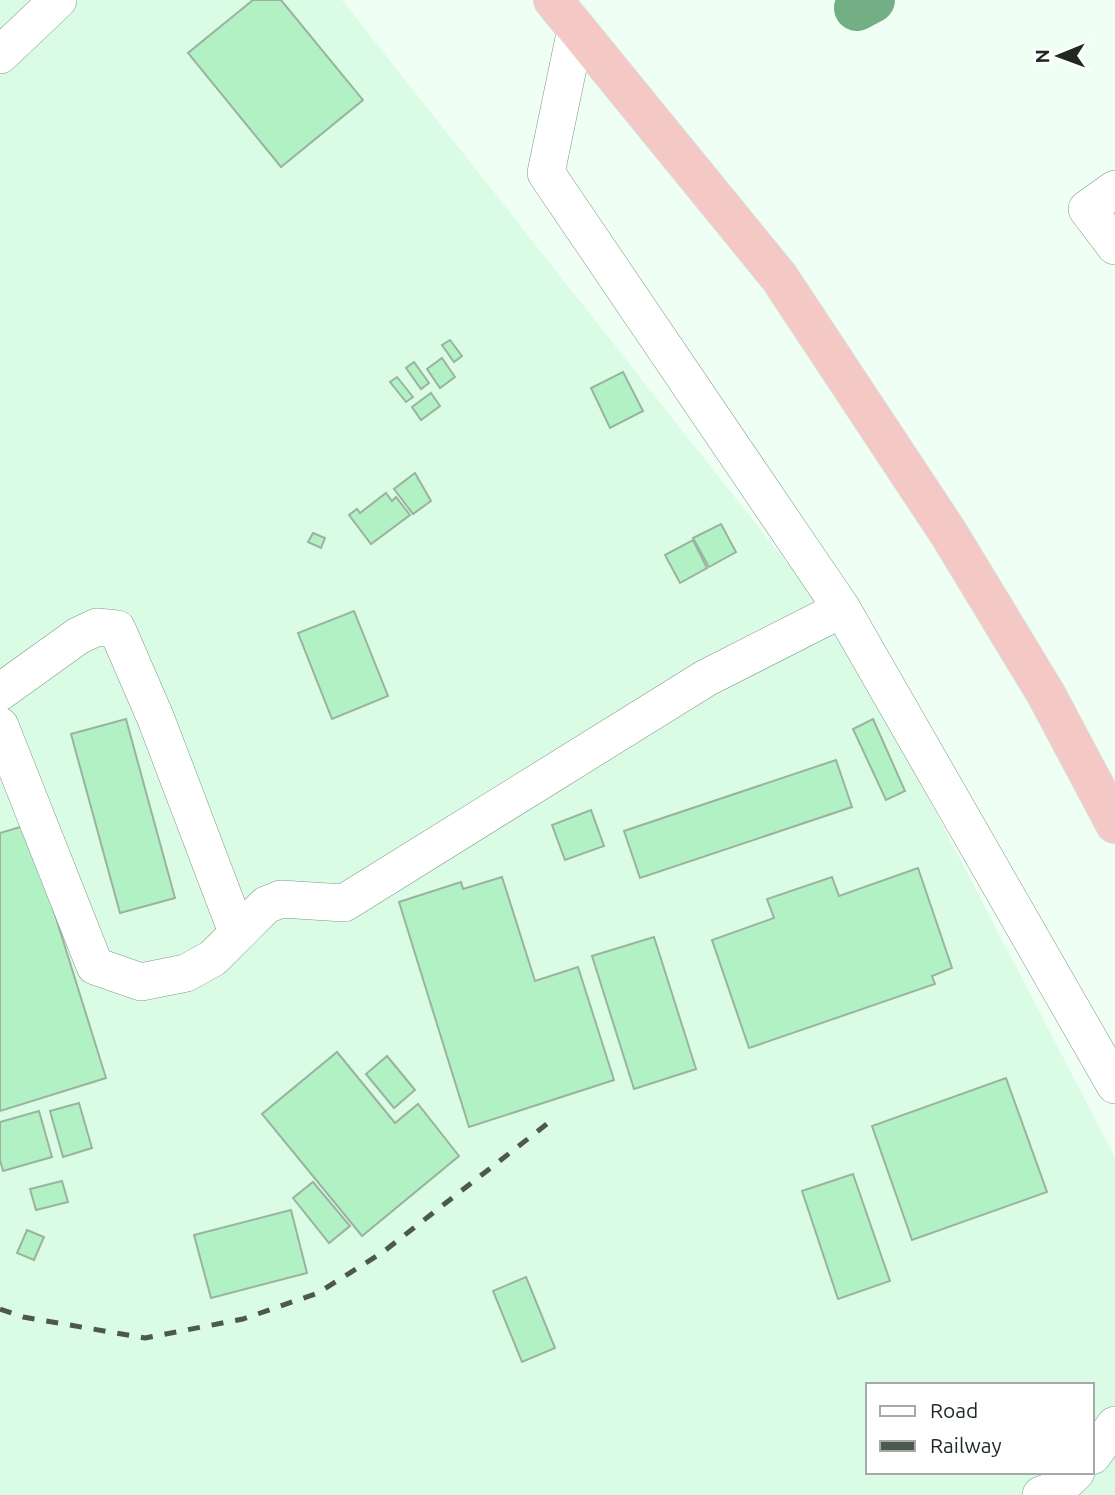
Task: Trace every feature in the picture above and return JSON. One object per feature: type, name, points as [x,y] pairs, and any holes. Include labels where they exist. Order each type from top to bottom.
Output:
[{"type":"highway","points":[[565,15],[779,277],[949,534],[1046,694],[1115,824]]},
{"type":"lane","points":[[0,55],[58,0]]},
{"type":"lane","points":[[565,15],[546,173],[842,610],[1115,1085]]},
{"type":"lane","points":[[1115,189],[1087,209],[1115,246]]},
{"type":"lane","points":[[0,726],[95,966],[141,982],[186,973],[214,958],[266,905],[281,899],[300,897],[344,903],[706,678],[842,610]]},
{"type":"lane","points":[[0,692],[78,636],[97,627],[117,629],[156,719],[237,932]]},
{"type":"lane","points":[[1094,1453],[1115,1425]]},
{"type":"lane","points":[[1041,1495],[1058,1489],[1074,1474]]},
{"type":"shaded area","points":[[0,0],[342,0],[843,634],[1115,1157],[1115,1495],[0,1495]]},
{"type":"building","points":[[253,0],[281,0],[363,100],[281,167],[188,53]]},
{"type":"building","points":[[450,340],[462,356],[454,362],[442,345]]},
{"type":"building","points":[[442,358],[455,377],[440,388],[427,369]]},
{"type":"building","points":[[414,362],[429,383],[421,389],[406,368]]},
{"type":"building","points":[[623,372],[643,411],[610,428],[591,388]]},
{"type":"building","points":[[397,377],[413,397],[406,402],[390,382]]},
{"type":"building","points":[[431,393],[440,406],[421,420],[412,407]]},
{"type":"building","points":[[415,473],[431,501],[413,514],[394,489]]},
{"type":"building","points":[[386,493],[392,501],[396,497],[410,515],[371,544],[349,515],[357,509],[360,513]]},
{"type":"building","points":[[721,524],[736,552],[709,567],[693,538]]},
{"type":"building","points":[[313,533],[325,538],[321,548],[308,542]]},
{"type":"building","points":[[693,540],[707,568],[680,583],[665,555]]},
{"type":"building","points":[[354,611],[388,696],[332,719],[298,633]]},
{"type":"building","points":[[126,719],[175,898],[120,913],[71,734]]},
{"type":"building","points":[[873,719],[905,791],[886,800],[853,729]]},
{"type":"building","points":[[836,760],[852,807],[640,878],[624,831]]},
{"type":"building","points":[[591,810],[604,846],[565,860],[552,825]]},
{"type":"building","points":[[27,825],[106,1078],[0,1111],[0,833]]},
{"type":"building","points":[[918,868],[952,968],[932,976],[935,984],[749,1048],[712,940],[774,918],[767,899],[832,877],[839,896]]},
{"type":"building","points":[[502,877],[535,981],[578,967],[614,1080],[469,1127],[399,902],[461,882],[463,889]]},
{"type":"building","points":[[654,937],[696,1069],[634,1089],[592,956]]},
{"type":"building","points":[[337,1052],[395,1123],[418,1104],[459,1156],[362,1236],[262,1114]]},
{"type":"building","points":[[387,1056],[415,1090],[394,1108],[366,1074]]},
{"type":"building","points":[[1006,1078],[1047,1192],[912,1240],[872,1126]]},
{"type":"building","points":[[79,1103],[92,1148],[63,1157],[50,1111]]},
{"type":"building","points":[[39,1111],[52,1157],[3,1171],[0,1160],[0,1122]]},
{"type":"building","points":[[853,1174],[890,1281],[838,1299],[802,1191]]},
{"type":"building","points":[[62,1181],[68,1202],[36,1210],[30,1189]]},
{"type":"building","points":[[313,1182],[350,1226],[329,1243],[293,1198]]},
{"type":"building","points":[[291,1210],[307,1273],[211,1298],[194,1235]]},
{"type":"building","points":[[27,1230],[44,1237],[34,1260],[17,1253]]},
{"type":"building","points":[[526,1277],[555,1348],[522,1362],[493,1291]]},
{"type":"waterway","points":[[857,8],[872,0]]},
{"type":"railway","points":[[0,1309],[23,1317],[145,1338],[243,1319],[318,1293],[383,1252],[552,1120]]}]
